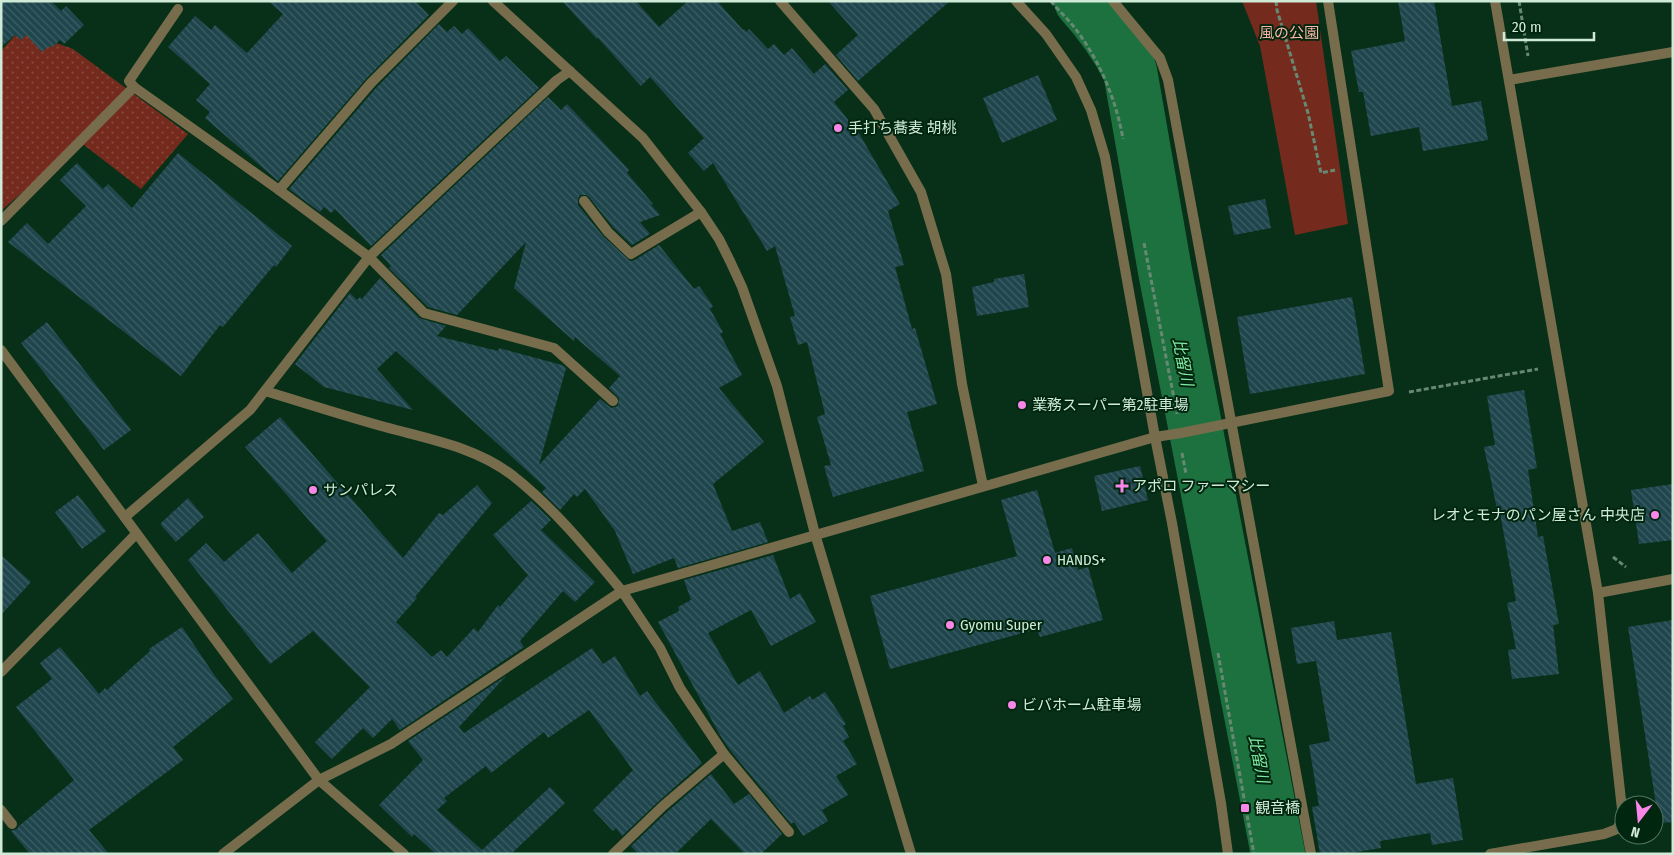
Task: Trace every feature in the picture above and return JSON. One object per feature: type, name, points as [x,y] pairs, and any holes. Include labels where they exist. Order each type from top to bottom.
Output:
[{"type":"street","points":[[279,190],[371,83],[454,1]]},
{"type":"street","points":[[492,1],[643,138],[701,212],[719,239],[742,286],[777,386],[816,534],[911,854]]},
{"type":"street","points":[[780,1],[874,109],[921,192],[946,274],[962,384],[983,486]]},
{"type":"street","points":[[1016,1],[1046,34],[1076,77],[1092,110],[1105,157],[1172,523],[1221,803],[1228,854]]},
{"type":"street","points":[[1114,1],[1160,58],[1168,80],[1311,854]]},
{"type":"street","points":[[223,854],[319,780],[391,744],[622,591],[1155,437],[1389,392],[1328,1]]},
{"type":"street","points":[[1490,854],[1604,834],[1617,829],[1623,818],[1598,593],[1495,1]]},
{"type":"street","points":[[178,9],[129,81],[134,87],[279,190],[368,257],[424,313],[554,348],[613,401]]},
{"type":"street","points":[[1509,80],[1673,52]]},
{"type":"street","points":[[125,517],[250,410],[368,257],[557,80],[570,71]]},
{"type":"street","points":[[1,221],[134,87]]},
{"type":"street","points":[[584,201],[608,232],[630,254],[701,212]]},
{"type":"street","points":[[3,355],[319,780],[404,854]]},
{"type":"street","points":[[265,391],[385,427],[431,438],[473,452],[511,474],[560,517],[622,591],[660,648],[680,688],[724,754],[789,832]]},
{"type":"street","points":[[1,672],[136,534]]},
{"type":"street","points":[[1598,593],[1673,579]]},
{"type":"street","points":[[613,854],[663,806],[724,754]]},
{"type":"street","points":[[1,810],[12,824]]},
{"type":"path","points":[[1276,1],[1277,10],[1308,113],[1321,172],[1353,167]]},
{"type":"path","points":[[1519,1],[1531,76]]},
{"type":"path","points":[[1389,392],[1400,393],[1559,365]]},
{"type":"path","points":[[1610,554],[1631,570]]},
{"type":"green space","name":"風の公園","points":[[1242,1],[1316,1],[1348,224],[1295,235],[1260,46]]},
{"type":"green space","points":[[20,30],[73,49],[188,134],[141,189],[80,142],[1,211],[1,51]]},
{"type":"building","points":[[1,1],[51,1],[61,11],[66,6],[84,25],[64,44],[60,40],[51,48],[49,46],[42,52],[26,35],[21,40],[15,35],[1,47]]},
{"type":"building","points":[[268,1],[415,1],[429,15],[366,79],[278,181],[205,118],[210,112],[196,100],[210,84],[168,47],[195,16],[211,30],[215,25],[247,53],[283,14]]},
{"type":"building","points":[[562,1],[636,1],[659,27],[688,1],[717,1],[743,30],[746,32],[749,29],[768,49],[774,44],[784,55],[792,48],[814,74],[825,64],[848,90],[834,102],[860,135],[900,204],[888,211],[904,265],[895,267],[912,329],[915,328],[937,404],[907,412],[924,471],[833,497],[824,466],[831,465],[817,417],[825,414],[807,342],[798,345],[790,317],[795,316],[775,246],[767,251],[713,163],[704,171],[688,153],[704,138],[650,77],[641,86]]},
{"type":"building","points":[[828,1],[950,1],[858,81],[836,55],[858,35]]},
{"type":"building","points":[[1398,1],[1434,1],[1452,106],[1481,101],[1488,140],[1423,151],[1419,127],[1371,136],[1363,92],[1359,92],[1351,51],[1405,41]]},
{"type":"building","points":[[439,24],[447,32],[454,26],[462,34],[468,28],[500,61],[506,56],[539,88],[371,246],[335,209],[331,213],[324,207],[320,212],[289,189],[376,88]]},
{"type":"building","points":[[1038,75],[1057,120],[1002,143],[983,98]]},
{"type":"building","points":[[548,97],[561,110],[567,104],[629,170],[627,173],[660,215],[640,222],[650,234],[632,245],[613,227],[589,197],[580,195],[578,205],[603,236],[630,261],[635,260],[659,245],[694,289],[699,286],[713,306],[710,309],[723,332],[720,334],[742,375],[719,388],[764,442],[713,484],[732,531],[760,522],[768,542],[678,568],[674,558],[633,574],[615,531],[585,489],[577,497],[574,494],[560,510],[542,492],[546,488],[396,351],[377,369],[413,410],[324,387],[295,364],[350,293],[357,300],[360,297],[362,299],[380,278],[419,318],[446,326],[437,336],[498,351],[499,348],[562,365],[566,368],[539,465],[600,399],[611,408],[618,406],[619,398],[609,388],[620,376],[575,337],[574,341],[514,288],[526,242],[457,315],[428,307],[389,268],[391,266],[381,255]]},
{"type":"building","points":[[178,153],[292,246],[223,327],[220,325],[181,376],[8,242],[27,223],[48,244],[86,206],[60,180],[77,163],[103,189],[108,184],[132,208]]},
{"type":"building","points":[[1265,199],[1271,228],[1234,235],[1228,206]]},
{"type":"building","points":[[1024,274],[1029,307],[977,316],[972,287],[994,282],[994,279]]},
{"type":"building","points":[[1352,297],[1365,374],[1250,394],[1237,317]]},
{"type":"building","points":[[47,322],[131,430],[104,450],[21,343]]},
{"type":"building","points":[[1524,390],[1537,468],[1528,470],[1538,537],[1543,536],[1559,624],[1553,625],[1559,674],[1512,679],[1508,650],[1516,649],[1507,603],[1516,601],[1500,513],[1498,514],[1484,447],[1495,445],[1487,396]]},
{"type":"building","points":[[280,417],[403,558],[439,513],[443,515],[477,485],[492,503],[396,622],[432,657],[441,650],[447,657],[474,628],[478,632],[498,605],[500,607],[528,575],[493,535],[531,501],[551,520],[541,530],[595,582],[575,602],[563,591],[520,641],[524,647],[400,730],[392,719],[373,738],[363,728],[332,759],[315,742],[370,687],[313,631],[270,664],[188,560],[206,543],[224,562],[258,533],[292,573],[327,541],[245,447]]},
{"type":"building","name":"HANDS+","points":[[1140,466],[1148,500],[1102,511],[1094,476]]},
{"type":"building","points":[[1673,484],[1673,540],[1639,544],[1631,490]]},
{"type":"building","points":[[1037,490],[1055,553],[1072,548],[1078,570],[1088,567],[1103,620],[1040,637],[1037,629],[890,669],[870,596],[1017,556],[1001,500]]},
{"type":"building","points":[[78,495],[106,531],[82,549],[55,512]]},
{"type":"building","points":[[188,498],[204,517],[176,542],[161,523]]},
{"type":"building","points":[[1,555],[31,582],[1,615]]},
{"type":"building","points":[[773,555],[790,599],[800,593],[816,622],[771,646],[751,610],[708,633],[738,685],[760,671],[784,713],[810,696],[812,700],[825,692],[846,724],[843,726],[849,737],[843,741],[857,764],[836,776],[848,795],[822,810],[828,821],[803,836],[794,822],[791,824],[730,750],[658,622],[679,611],[678,607],[691,600],[684,580]]},
{"type":"building","points":[[1673,620],[1673,822],[1664,823],[1664,795],[1655,795],[1628,627]]},
{"type":"building","points":[[1334,621],[1337,640],[1391,632],[1416,784],[1453,778],[1463,840],[1432,845],[1430,833],[1380,841],[1381,848],[1345,854],[1320,854],[1312,807],[1319,806],[1309,745],[1330,741],[1316,661],[1297,664],[1291,628]]},
{"type":"building","points":[[182,627],[233,699],[173,747],[183,760],[89,830],[109,854],[30,854],[11,831],[17,829],[74,780],[16,707],[52,679],[40,663],[60,647],[99,694],[105,688],[107,690],[150,651],[149,649]]},
{"type":"building","points":[[592,648],[603,664],[615,656],[640,696],[647,691],[702,763],[622,836],[616,828],[613,831],[593,810],[633,770],[589,710],[548,738],[544,732],[491,773],[486,766],[444,798],[447,801],[437,810],[482,850],[550,787],[565,803],[511,854],[436,854],[414,834],[412,837],[379,805],[423,760],[408,741],[506,676],[459,727],[464,733]]},
{"type":"building","points":[[711,774],[734,804],[749,794],[782,834],[761,854],[745,854],[711,819],[675,854],[638,854],[631,846]]},
{"type":"waterway","name":"比留川","points":[[1081,1],[1108,34],[1130,71],[1165,271],[1278,854]]},
{"type":"place","name":"手打ち蕎麦 胡桃","points":[[838,128]]},
{"type":"place","name":"業務スーパー第2駐車場","points":[[1022,405]]},
{"type":"place","name":"アポロ ファーマシー","points":[[1122,486]]},
{"type":"place","name":"サンパレス","points":[[313,490]]},
{"type":"place","name":"レオとモナのパン屋さん 中央店","points":[[1655,515]]},
{"type":"place","name":"HANDS+","points":[[1047,560]]},
{"type":"place","name":"Gyomu Super","points":[[950,625]]},
{"type":"place","name":"ビバホーム駐車場","points":[[1012,705]]},
{"type":"place","name":"観音橋","points":[[1245,808]]}]
